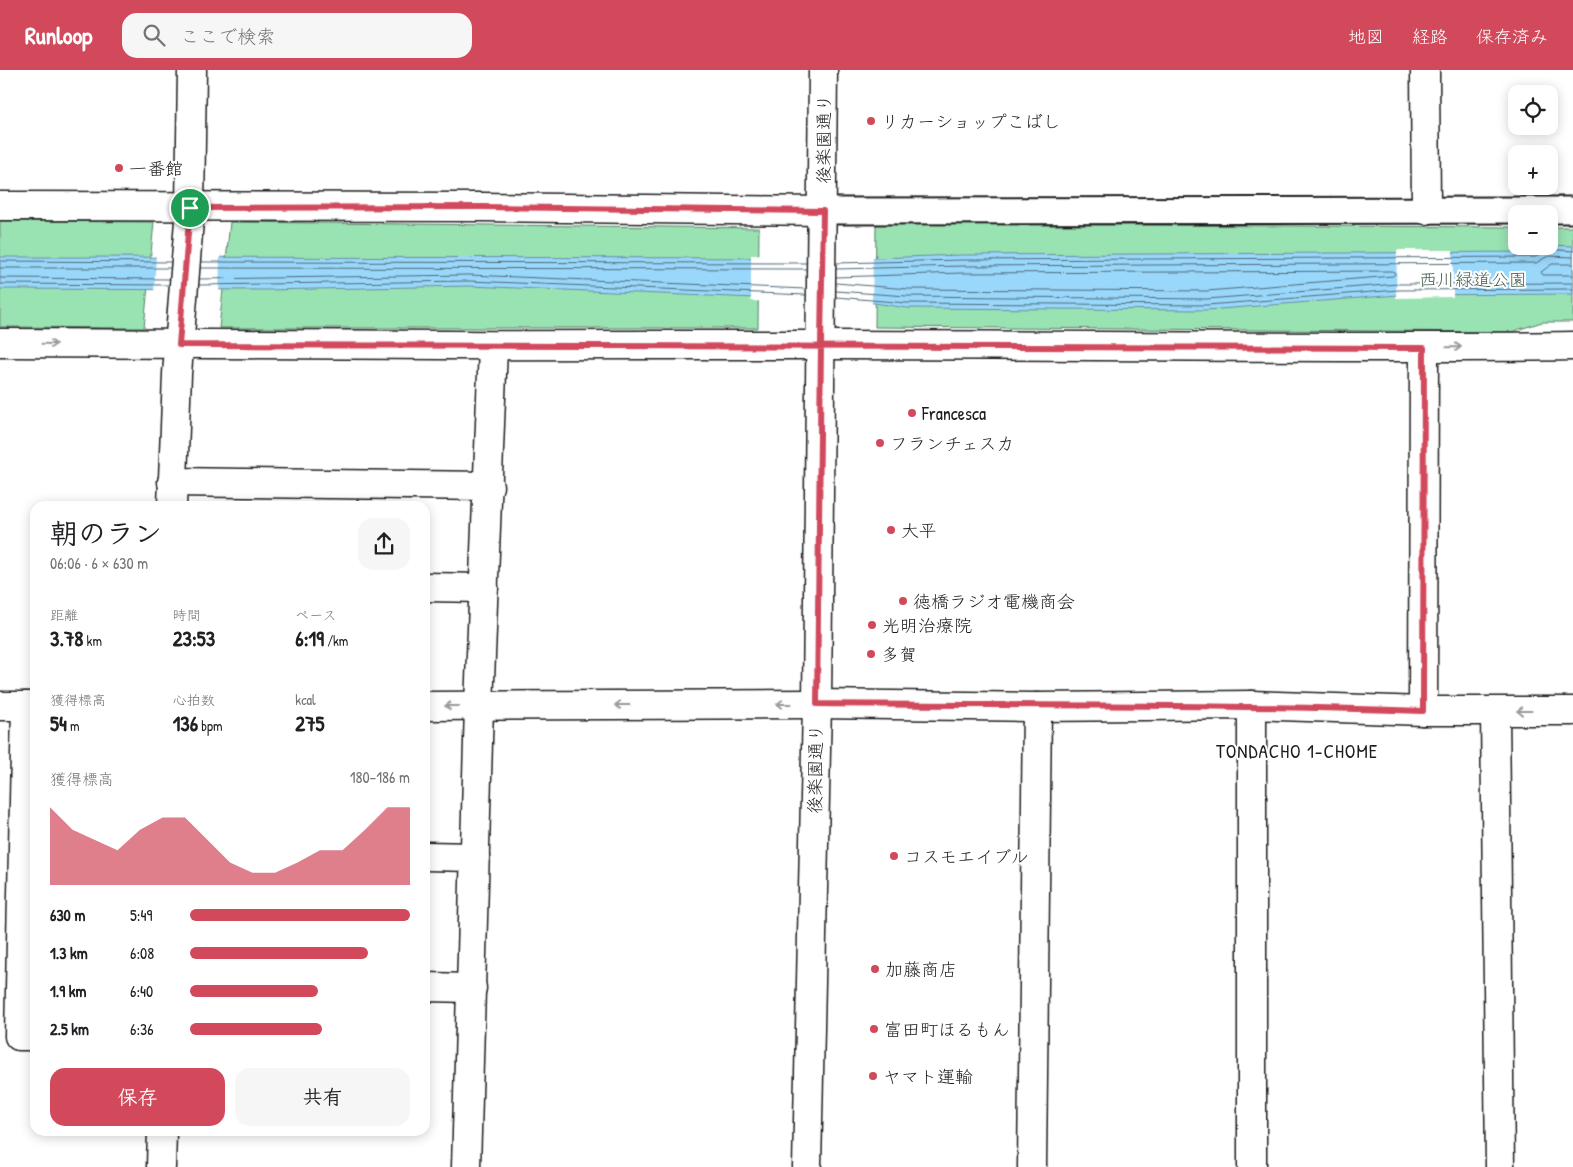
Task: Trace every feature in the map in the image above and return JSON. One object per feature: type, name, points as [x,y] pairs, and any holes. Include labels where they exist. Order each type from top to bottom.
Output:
[{"type":"street","points":[[192,70],[190,208],[179,345],[172,494],[489,486]]},
{"type":"street","name":"後楽園通り","points":[[807,1167],[817,704],[823,70]]},
{"type":"street","points":[[1425,70],[1426,210]]},
{"type":"street","points":[[0,206],[190,208],[482,207],[823,211],[1573,210]]},
{"type":"street","points":[[0,343],[493,347],[821,345],[1424,348],[1573,346]]},
{"type":"street","points":[[466,1167],[479,706],[493,347]]},
{"type":"street","points":[[1423,711],[1424,348]]},
{"type":"street","points":[[430,587],[484,588]]},
{"type":"street","points":[[430,706],[817,704],[1037,707],[1252,705],[1423,711],[1573,711]]},
{"type":"street","points":[[1252,705],[1252,1167]]},
{"type":"street","points":[[20,706],[19,1036],[30,1036]]},
{"type":"street","points":[[1032,1167],[1037,707]]},
{"type":"street","points":[[1495,712],[1500,1167]]},
{"type":"street","points":[[430,856],[475,858]]},
{"type":"street","points":[[430,987],[472,988]]},
{"type":"street","points":[[161,1167],[162,1136]]},
{"type":"green space","points":[[0,221],[154,222],[144,328],[0,327]]},
{"type":"green space","points":[[230,222],[759,228],[758,328],[219,328]]},
{"type":"green space","name":"西川緑道公園","points":[[876,224],[1508,227],[1508,255],[1558,255],[1558,227],[1573,227],[1573,322],[1542,322],[1511,332],[875,327]]},
{"type":"water","points":[[1558,245],[1573,246],[1573,294],[1398,295],[1207,310],[906,308],[875,303],[469,286],[265,290],[0,289],[0,257],[876,258],[962,255],[1508,252],[1508,255],[1558,255]]},
{"type":"pier","points":[[1397,250],[1453,250],[1453,297],[1396,298]]},
{"type":"pier","points":[[156,254],[220,255],[219,293],[154,292]]},
{"type":"pier","points":[[751,255],[873,255],[872,306],[751,301]]},
{"type":"place","name":"リカーショップこばし","points":[[871,121]]},
{"type":"place","name":"一番館","points":[[119,168]]},
{"type":"place","name":"Francesca","points":[[912,413]]},
{"type":"place","name":"フランチェスカ","points":[[880,443]]},
{"type":"place","name":"大平","points":[[891,530]]},
{"type":"place","name":"徳橋ラジオ電機商会","points":[[903,601]]},
{"type":"place","name":"光明治療院","points":[[872,625]]},
{"type":"place","name":"多賀","points":[[871,654]]},
{"type":"place","name":"コスモエイブル","points":[[894,856]]},
{"type":"place","name":"加藤商店","points":[[875,969]]},
{"type":"place","name":"富田町ほるもん","points":[[874,1029]]},
{"type":"place","name":"ヤマト運輸","points":[[873,1076]]},
{"type":"district","name":"TONDACHO 1-CHOME","points":[[1297,751]]},
{"type":"route","points":[[190,208],[179,345],[493,347],[821,345],[1424,348],[1423,711],[1252,705],[1037,707],[817,704],[821,345],[821,314],[823,211],[482,207],[190,208]]}]
